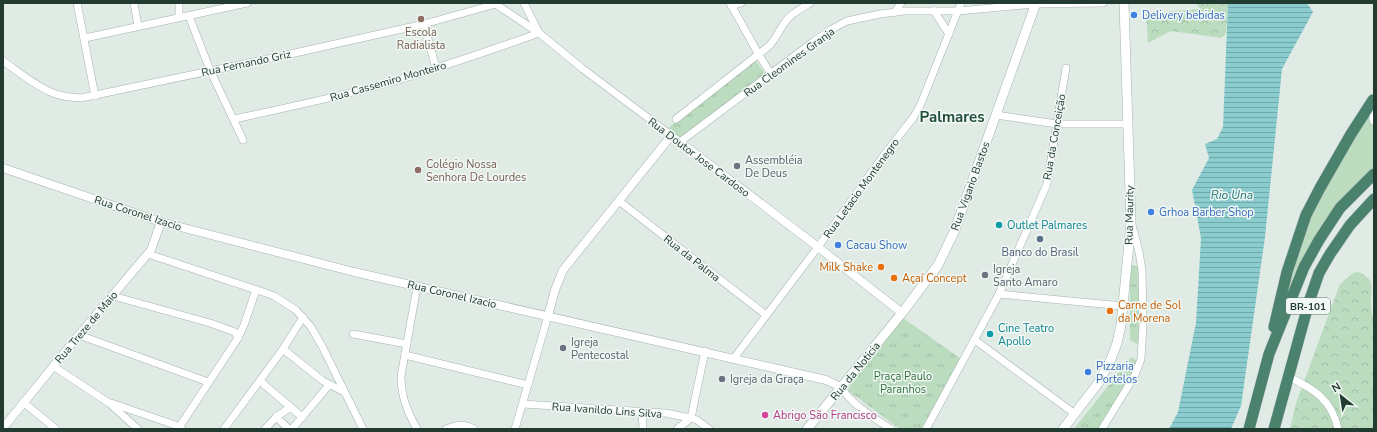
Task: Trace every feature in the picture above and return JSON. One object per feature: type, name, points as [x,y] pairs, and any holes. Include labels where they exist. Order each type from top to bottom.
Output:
[{"type":"highway","points":[[1269,354],[1283,285],[1306,215],[1351,134],[1374,100]]},
{"type":"highway","name":"BR-101","points":[[1248,429],[1269,354],[1304,267],[1319,240],[1340,208],[1372,175]]},
{"type":"highway","name":"BR-101","points":[[1274,429],[1309,302],[1319,273],[1350,225],[1374,199]]},
{"type":"main road","name":"Rua Maurity","points":[[1063,429],[1099,382],[1111,359],[1120,331],[1131,222],[1124,3]]},
{"type":"main road","name":"Rua Vigario Bastos","points":[[902,313],[938,264],[949,242],[1036,4]]},
{"type":"main road","points":[[1374,100],[1374,120]]},
{"type":"main road","name":"Rua da Noticia","points":[[807,429],[902,313]]},
{"type":"street","points":[[77,3],[85,38],[95,96]]},
{"type":"street","points":[[134,3],[138,26]]},
{"type":"street","points":[[179,3],[179,17]]},
{"type":"street","points":[[85,38],[247,3]]},
{"type":"street","points":[[524,3],[539,33]]},
{"type":"street","points":[[740,3],[730,4],[771,74]]},
{"type":"street","points":[[676,118],[759,54],[775,40],[783,24],[791,15],[810,3]]},
{"type":"street","points":[[895,12],[901,3]]},
{"type":"street","name":"Rua Letacio Montenegro","points":[[734,358],[913,118],[920,106],[961,3]]},
{"type":"street","name":"Rua Cleomines Granja","points":[[680,142],[813,42],[847,21],[865,16],[895,12],[958,11],[1036,4],[1103,3]]},
{"type":"street","name":"Rua Doutor Jose Cardoso","points":[[495,4],[539,33],[583,69],[818,247],[902,313]]},
{"type":"street","name":"Rua Fernando Griz","points":[[3,61],[34,83],[53,93],[66,97],[81,98],[424,24],[495,4]]},
{"type":"street","points":[[934,11],[949,34]]},
{"type":"street","points":[[189,16],[210,70],[243,140]]},
{"type":"street","points":[[424,24],[436,68]]},
{"type":"street","name":"Rua Cassemiro Monteiro","points":[[234,120],[351,93],[436,68],[539,33]]},
{"type":"street","name":"Rua da Conceição","points":[[926,429],[999,294],[1047,184],[1066,68]]},
{"type":"street","points":[[996,115],[1057,124],[1128,124]]},
{"type":"street","points":[[515,429],[555,290],[563,270],[671,136]]},
{"type":"street","name":"Rua Coronel Izacio","points":[[3,168],[161,222],[354,272],[705,351],[826,380],[842,387],[852,400],[891,429]]},
{"type":"street","name":"Rua da Palma","points":[[619,201],[766,315]]},
{"type":"street","name":"Rua Treze de Maio","points":[[3,428],[6,418],[23,402],[148,254],[151,250],[161,222]]},
{"type":"street","points":[[1102,429],[1135,375],[1141,359],[1143,325],[1142,270],[1131,222]]},
{"type":"street","points":[[148,254],[274,296],[303,317],[316,335],[363,429]]},
{"type":"street","points":[[417,287],[401,376],[402,396],[417,429]]},
{"type":"street","points":[[109,403],[181,428],[208,382],[238,338],[256,290]]},
{"type":"street","points":[[999,294],[1123,306]]},
{"type":"street","points":[[113,296],[210,323],[235,332],[238,338]]},
{"type":"street","points":[[225,429],[284,349],[303,317]]},
{"type":"street","points":[[353,334],[407,344]]},
{"type":"street","points":[[79,335],[208,382]]},
{"type":"street","points":[[975,340],[1075,414]]},
{"type":"street","points":[[284,349],[313,374],[329,385],[344,392]]},
{"type":"street","points":[[677,429],[691,418],[705,351]]},
{"type":"street","points":[[405,355],[528,385]]},
{"type":"street","points":[[53,366],[109,403],[138,429]]},
{"type":"street","points":[[1289,377],[1317,393],[1332,410],[1338,429]]},
{"type":"street","points":[[260,381],[302,417]]},
{"type":"street","points":[[276,417],[291,429],[329,385]]},
{"type":"street","points":[[23,402],[56,429]]},
{"type":"street","name":"Rua Ivanildo Lins Silva","points":[[523,404],[665,413],[691,418]]},
{"type":"street","points":[[265,429],[276,417],[291,407]]},
{"type":"street","points":[[642,412],[643,429]]},
{"type":"street","points":[[691,418],[697,420],[709,429]]},
{"type":"street","points":[[446,429],[458,425],[474,429]]},
{"type":"green space","points":[[1196,3],[1228,3],[1226,34],[1221,38],[1171,31],[1148,43],[1146,13],[1200,9]]},
{"type":"green space","points":[[756,61],[766,75],[679,139],[668,128]]},
{"type":"green space","points":[[1374,107],[1374,172],[1339,208],[1284,308],[1308,209]]},
{"type":"green space","points":[[1130,265],[1140,267],[1141,346],[1130,340]]},
{"type":"green space","points":[[1358,272],[1368,278],[1372,289],[1371,306],[1374,323],[1374,429],[1290,429],[1296,403],[1340,284],[1353,273]]},
{"type":"green space","name":"Praça Paulo Paranhos","points":[[903,318],[961,359],[921,429],[900,429],[847,390]]},
{"type":"green space","points":[[1131,357],[1141,363],[1100,429],[1074,429]]},
{"type":"water","name":"Rio Una","points":[[1228,3],[1307,3],[1313,12],[1282,69],[1265,237],[1241,406],[1231,429],[1169,429],[1178,412],[1196,323],[1201,238],[1192,190],[1209,158],[1205,144],[1217,139],[1223,127]]},
{"type":"place","name":"Delivery bebidas","points":[[1134,15]]},
{"type":"place","name":"Escola Radialista","points":[[421,19]]},
{"type":"place","name":"Assembléia De Deus","points":[[737,166]]},
{"type":"place","name":"Colégio Nossa Senhora De Lourdes","points":[[418,170]]},
{"type":"place","name":"Grhoa Barber Shop","points":[[1151,212]]},
{"type":"place","name":"Outlet Palmares","points":[[999,225]]},
{"type":"place","name":"Banco do Brasil","points":[[1040,239]]},
{"type":"place","name":"Cacau Show","points":[[838,245]]},
{"type":"place","name":"Milk Shake","points":[[881,267]]},
{"type":"place","name":"Igreja Santo Amaro","points":[[985,275]]},
{"type":"place","name":"Açaí Concept","points":[[894,278]]},
{"type":"place","name":"Carne de Sol da Morena","points":[[1110,311]]},
{"type":"place","name":"Cine Teatro Apollo","points":[[990,334]]},
{"type":"place","name":"Igreja Pentecostal","points":[[563,348]]},
{"type":"place","name":"Pizzaria Portelos","points":[[1088,372]]},
{"type":"place","name":"Igreja da Graça","points":[[722,379]]},
{"type":"place","name":"Abrigo São Francisco","points":[[765,415]]},
{"type":"district","name":"Palmares","points":[[952,117]]}]
